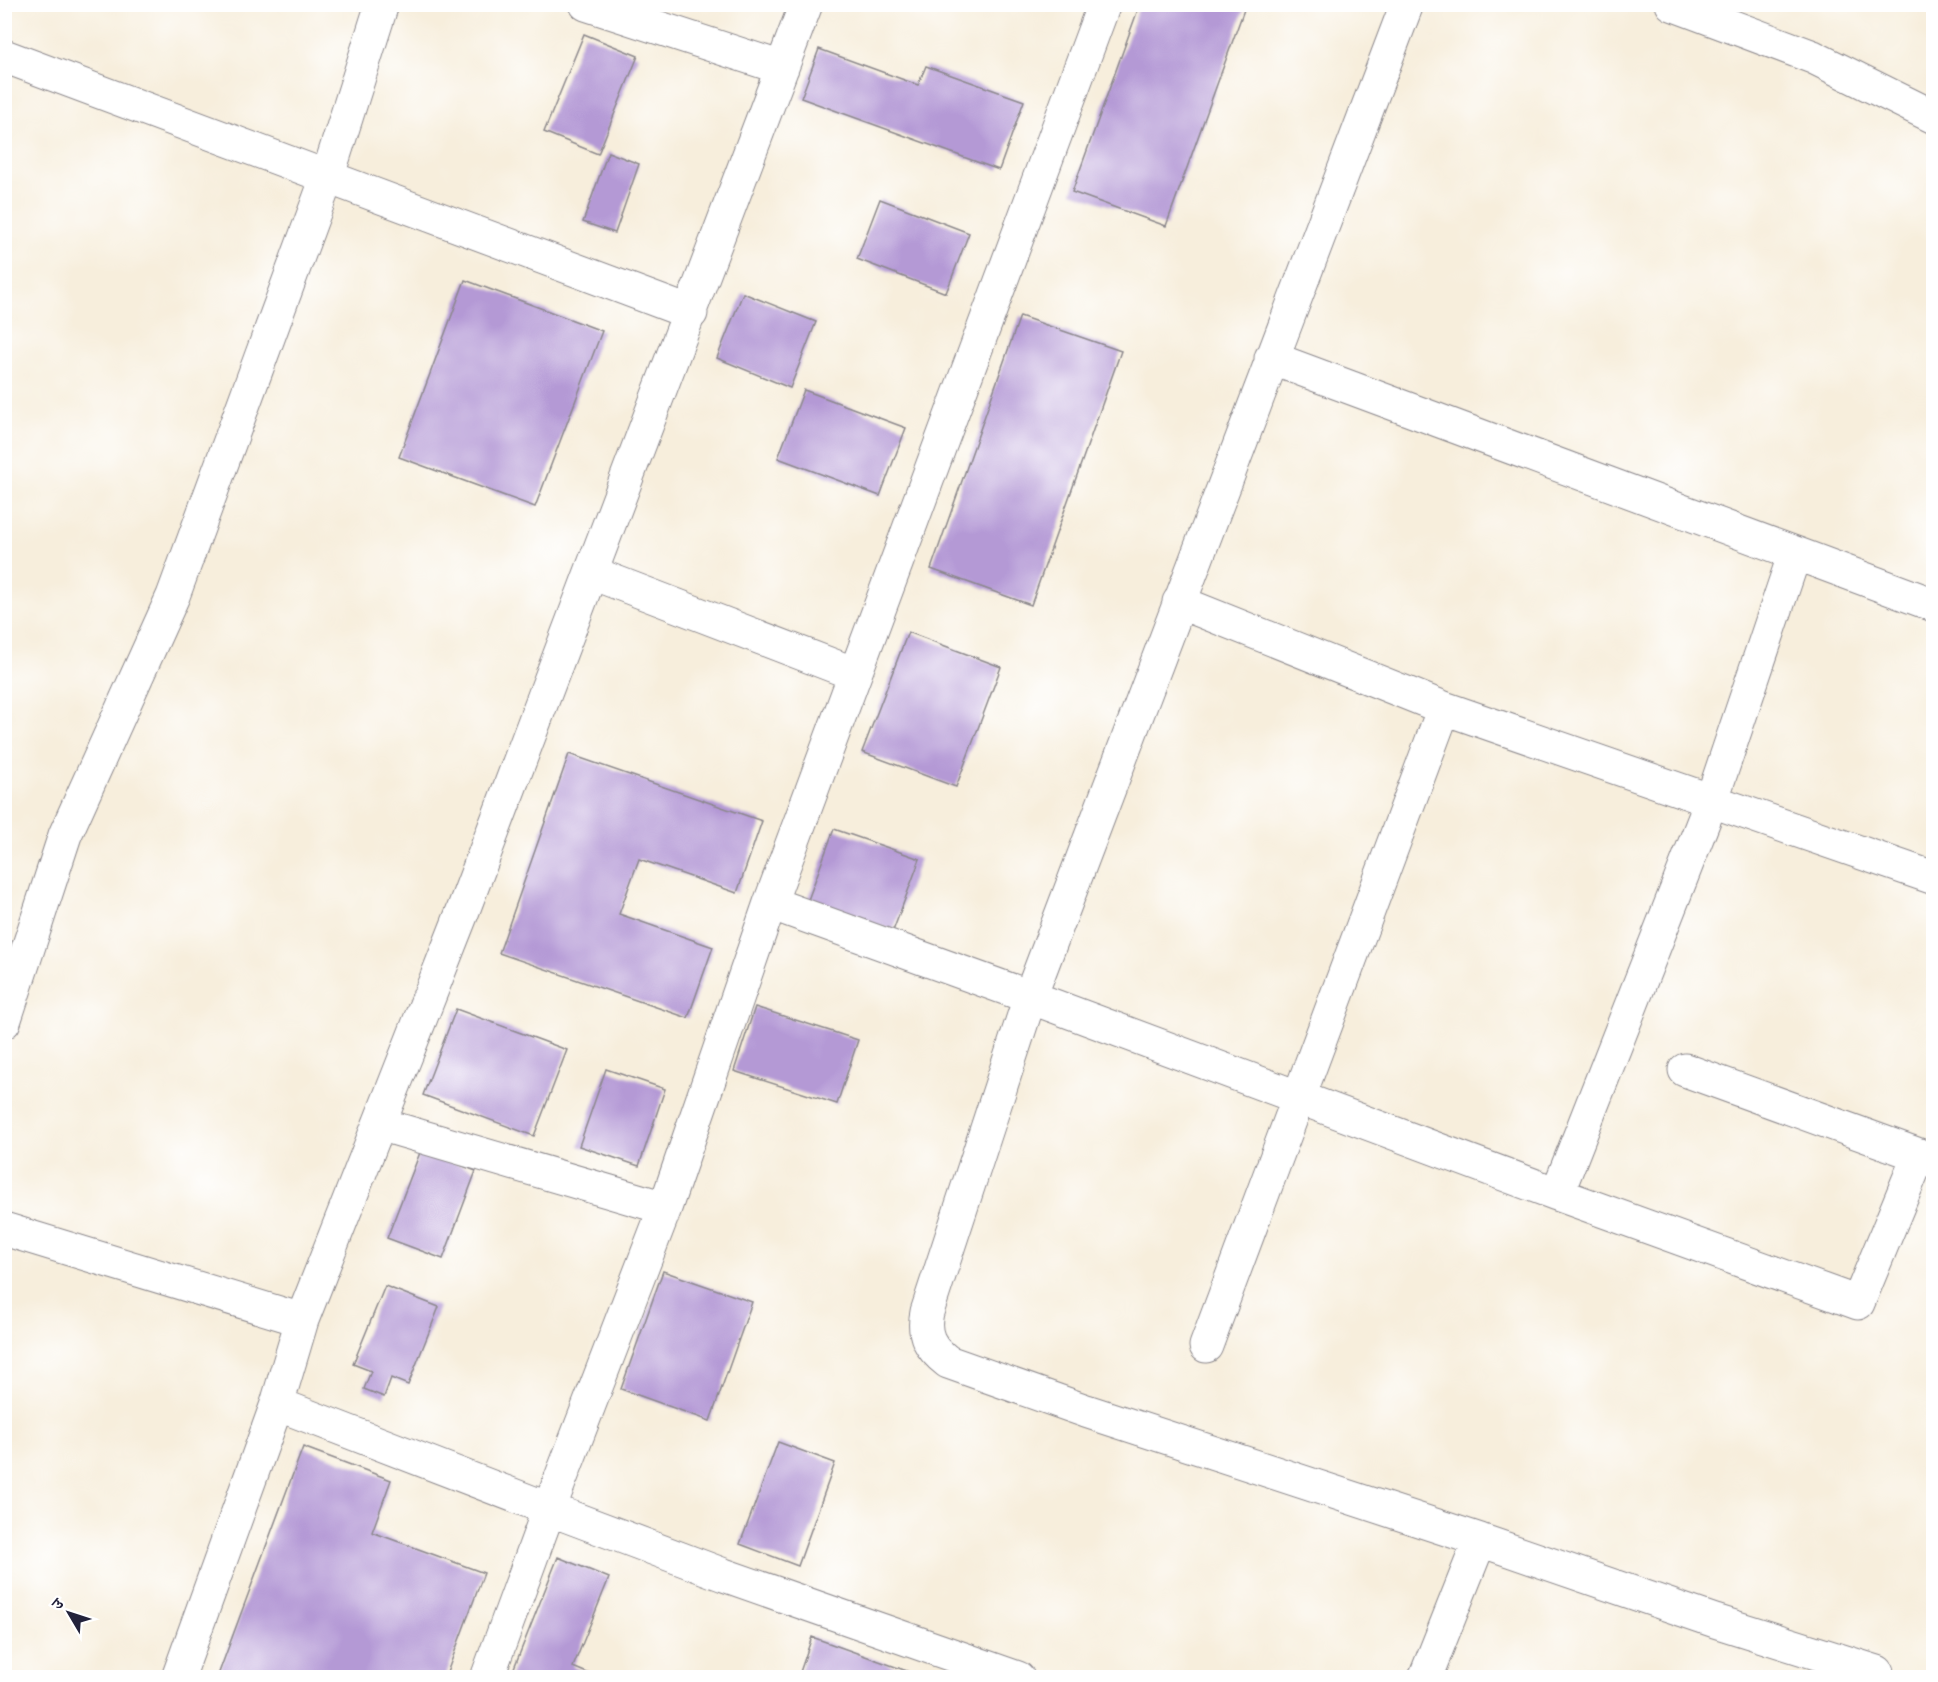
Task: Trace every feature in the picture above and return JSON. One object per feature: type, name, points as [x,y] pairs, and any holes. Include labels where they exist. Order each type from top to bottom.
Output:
[{"type":"street","points":[[4,1022],[65,835],[173,596],[328,175],[382,4]]},
{"type":"street","points":[[586,4],[782,68]]},
{"type":"street","points":[[178,1677],[277,1404],[302,1320],[592,573],[806,4]]},
{"type":"street","points":[[487,1677],[665,1208],[770,903],[1104,4]]},
{"type":"street","points":[[1407,4],[1030,998],[927,1312],[924,1327],[928,1342],[948,1362],[1086,1411],[1480,1539],[1715,1621],[1877,1672]]},
{"type":"street","points":[[1672,4],[1813,57],[1934,117]]},
{"type":"street","points":[[4,56],[328,175],[691,313]]},
{"type":"street","points":[[1271,358],[1934,605]]},
{"type":"street","points":[[1557,1194],[1711,802],[1795,554]]},
{"type":"street","points":[[592,573],[855,674]]},
{"type":"street","points":[[1179,602],[1444,708],[1934,878]]},
{"type":"street","points":[[1206,1346],[1444,708]]},
{"type":"street","points":[[770,903],[1858,1303],[1926,1157],[1685,1070]]},
{"type":"street","points":[[379,1124],[665,1208]]},
{"type":"street","points":[[4,1229],[302,1320]]},
{"type":"street","points":[[277,1404],[724,1575],[1018,1677]]},
{"type":"street","points":[[1425,1677],[1480,1539]]},
{"type":"building","points":[[1140,4],[1246,4],[1166,226],[1072,192]]},
{"type":"building","points":[[584,34],[638,56],[598,154],[544,132]]},
{"type":"building","points":[[819,49],[918,85],[926,66],[1024,101],[999,170],[801,98]]},
{"type":"building","points":[[608,152],[639,164],[615,233],[583,222]]},
{"type":"building","points":[[880,199],[969,233],[946,293],[857,259]]},
{"type":"building","points":[[465,280],[602,331],[535,507],[399,457]]},
{"type":"building","points":[[743,293],[816,322],[790,388],[717,358]]},
{"type":"building","points":[[1020,316],[1121,351],[1031,605],[931,569]]},
{"type":"building","points":[[804,390],[906,428],[880,496],[778,458]]},
{"type":"building","points":[[908,632],[1001,667],[956,787],[862,752]]},
{"type":"building","points":[[569,754],[762,821],[737,893],[639,859],[619,914],[713,947],[688,1018],[499,953]]},
{"type":"building","points":[[834,829],[920,859],[893,931],[808,900]]},
{"type":"building","points":[[755,1007],[858,1040],[837,1104],[734,1071]]},
{"type":"building","points":[[456,1009],[567,1050],[534,1136],[423,1095]]},
{"type":"building","points":[[606,1069],[665,1089],[639,1166],[579,1146]]},
{"type":"building","points":[[421,1150],[476,1171],[443,1259],[387,1238]]},
{"type":"building","points":[[663,1271],[752,1302],[710,1421],[621,1389]]},
{"type":"building","points":[[385,1286],[439,1307],[408,1385],[391,1378],[384,1397],[364,1389],[371,1371],[353,1364]]},
{"type":"building","points":[[778,1442],[835,1463],[798,1566],[740,1544]]},
{"type":"building","points":[[303,1447],[391,1480],[372,1532],[484,1573],[445,1678],[217,1678]]},
{"type":"building","points":[[558,1557],[609,1578],[573,1667],[599,1678],[510,1678]]},
{"type":"building","points":[[812,1637],[907,1671],[905,1678],[798,1678]]}]
